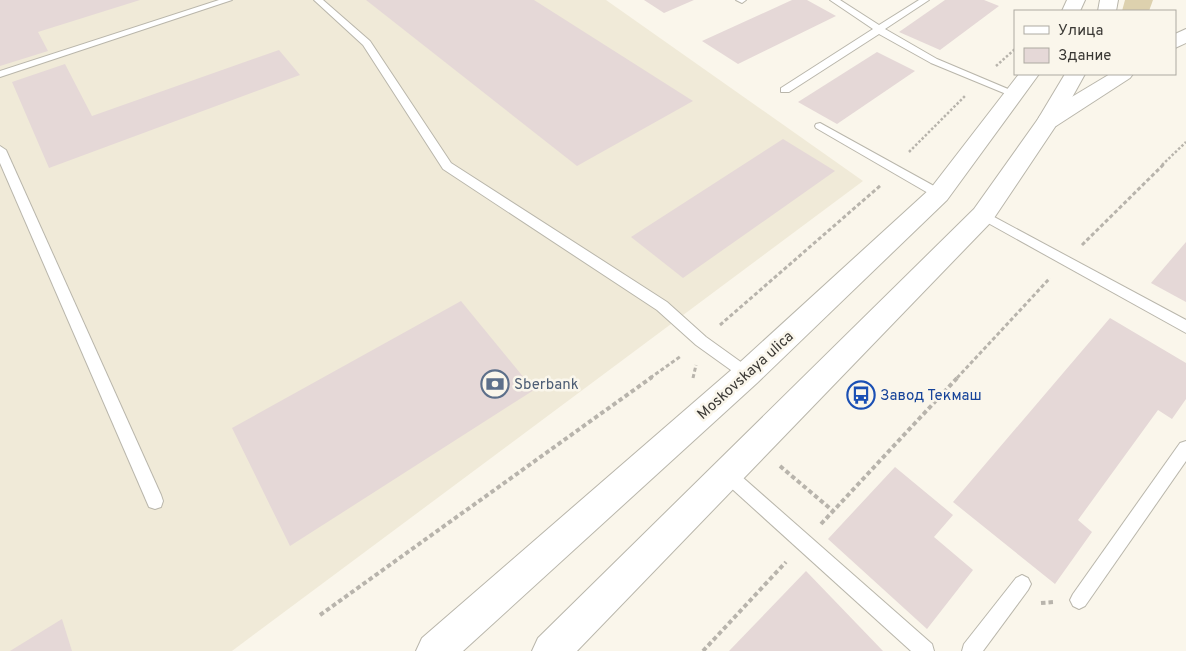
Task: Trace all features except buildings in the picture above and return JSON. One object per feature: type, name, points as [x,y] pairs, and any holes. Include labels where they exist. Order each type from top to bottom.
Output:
[{"type":"main road","points":[[551,651],[982,215],[1048,121],[1074,75]]},
{"type":"main road","points":[[1048,121],[1121,75]]},
{"type":"main road","name":"Moskovskaya ulica","points":[[435,651],[747,374],[939,194],[1022,84]]},
{"type":"lane","points":[[0,74],[228,0]]},
{"type":"lane","points":[[318,0],[367,43],[447,166],[662,306],[701,341],[747,374]]},
{"type":"lane","points":[[834,0],[900,43],[934,61],[1022,84]]},
{"type":"lane","points":[[785,90],[925,0]]},
{"type":"lane","points":[[820,126],[939,194]]},
{"type":"lane","points":[[0,150],[155,501]]},
{"type":"lane","points":[[982,215],[1186,327]]},
{"type":"lane","points":[[1079,600],[1186,448]]},
{"type":"lane","points":[[726,473],[926,651]]},
{"type":"lane","points":[[971,651],[1022,584]]},
{"type":"path","points":[[702,651],[1066,261],[1186,142]]},
{"type":"path","points":[[320,615],[701,341]]},
{"type":"shaded area","points":[[0,0],[606,0],[863,181],[232,651],[0,651]]},
{"type":"shaded area","points":[[1125,0],[1153,0],[1149,10],[1122,10]]},
{"type":"place","name":"Sberbank","points":[[495,384]]},
{"type":"place","name":"Завод Текмаш","points":[[861,395]]}]
